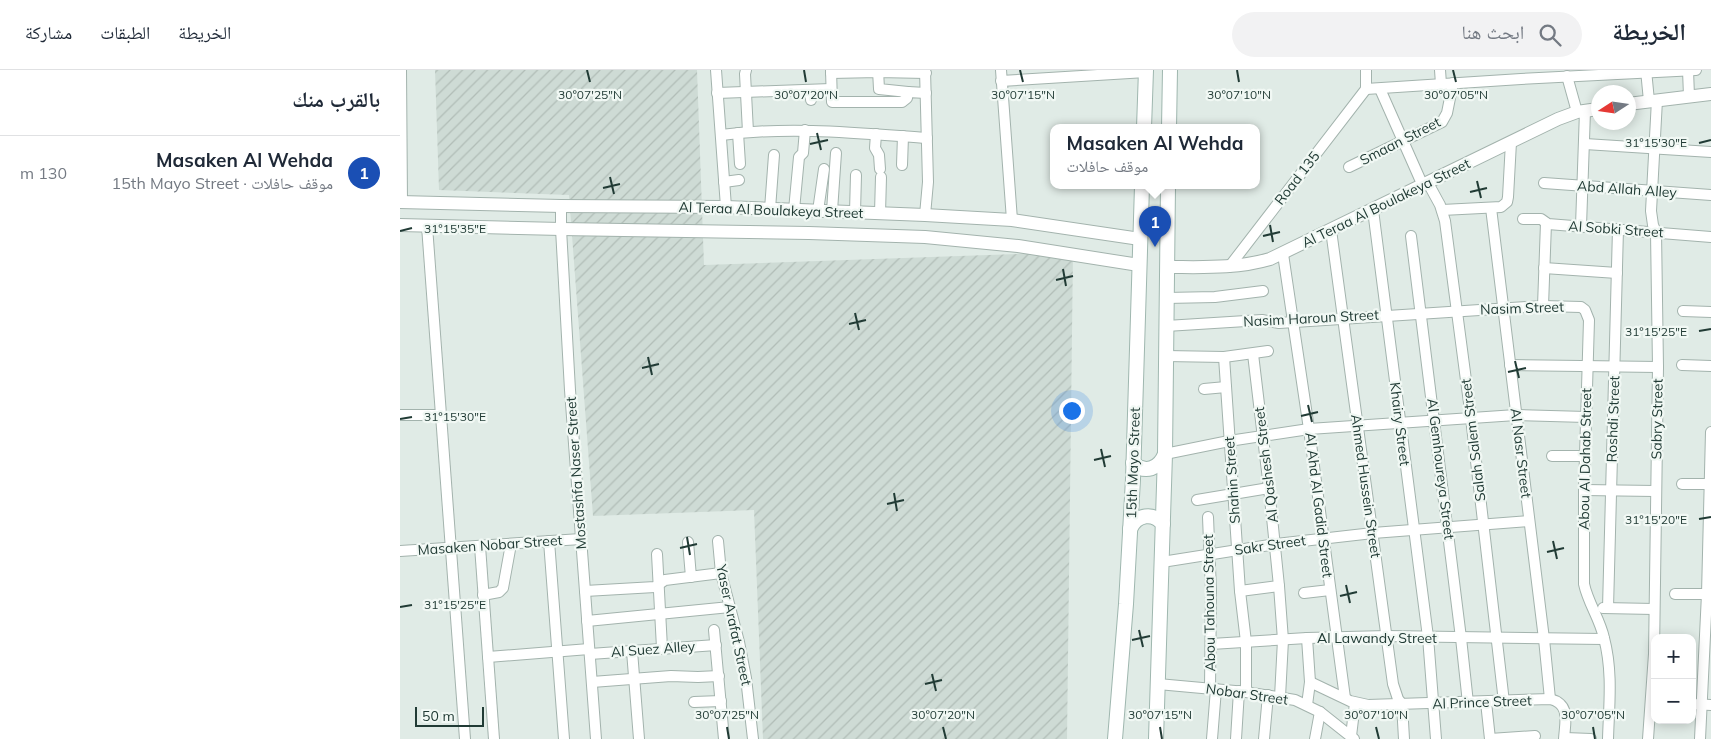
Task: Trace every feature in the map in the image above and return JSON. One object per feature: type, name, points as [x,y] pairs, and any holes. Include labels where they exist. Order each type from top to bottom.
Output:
[{"type":"main road","points":[[1169,124],[1170,70]]},
{"type":"main road","points":[[1144,124],[1146,71]]},
{"type":"main road","name":"15th Mayo Street","points":[[1115,739],[1130,529],[1142,189]]},
{"type":"main road","points":[[1156,739],[1165,454],[1168,189]]},
{"type":"main road","points":[[1133,463],[1140,468],[1149,469],[1158,466],[1165,454]]},
{"type":"main road","points":[[1130,529],[1135,521],[1143,516],[1157,518],[1163,524]]},
{"type":"street","points":[[401,70],[401,202]]},
{"type":"street","points":[[716,70],[726,207]]},
{"type":"street","points":[[740,164],[746,70]]},
{"type":"street","points":[[1001,70],[1012,220]]},
{"type":"street","points":[[1366,70],[1366,89],[1479,82],[1520,74],[1696,70]]},
{"type":"street","points":[[1440,70],[1441,84]]},
{"type":"street","points":[[1479,70],[1479,82]]},
{"type":"street","points":[[1688,70],[1689,96]]},
{"type":"street","points":[[878,71],[879,90],[926,93]]},
{"type":"street","points":[[1001,81],[1146,71]]},
{"type":"street","name":"Sabry Street","points":[[1646,71],[1653,100],[1655,148],[1652,218],[1656,232],[1658,367],[1653,681],[1648,739]]},
{"type":"street","points":[[908,92],[907,98],[902,102],[832,102],[831,72],[926,72],[928,182],[925,215]]},
{"type":"street","points":[[1564,74],[1581,111],[1585,144],[1581,226]]},
{"type":"street","name":"Smaan Street","points":[[1349,167],[1439,124],[1445,119],[1453,83]]},
{"type":"street","points":[[717,93],[746,92],[811,95],[831,89]]},
{"type":"street","name":"Road 135","points":[[1229,267],[1366,89]]},
{"type":"street","name":"Salah Salem Street","points":[[1380,89],[1403,141],[1442,210],[1446,222],[1504,702]]},
{"type":"street","points":[[1636,103],[1711,94]]},
{"type":"street","name":"Al Teraa Al Boulakeya Street","points":[[1167,267],[1229,267],[1256,263],[1282,254],[1558,119],[1591,109]]},
{"type":"street","points":[[721,136],[743,132],[805,130],[927,138]]},
{"type":"street","points":[[794,210],[799,157],[803,153],[805,130]]},
{"type":"street","points":[[876,134],[875,148],[879,155],[880,173],[880,213]]},
{"type":"street","points":[[902,165],[903,136]]},
{"type":"street","points":[[1442,210],[1490,208],[1505,205],[1508,197],[1510,142]]},
{"type":"street","points":[[1585,144],[1711,152]]},
{"type":"street","points":[[832,211],[836,153]]},
{"type":"street","points":[[770,209],[774,156]]},
{"type":"street","points":[[818,211],[824,169]]},
{"type":"street","points":[[855,212],[856,175]]},
{"type":"street","points":[[724,182],[739,180]]},
{"type":"street","name":"Abd Allah Alley","points":[[1544,183],[1711,195]]},
{"type":"street","name":"Al Teraa Al Boulakeya Street","points":[[401,202],[561,206],[726,207],[975,217],[1012,220],[1140,239]]},
{"type":"street","name":"Mostashfa Naser Street","points":[[561,206],[570,390],[596,739]]},
{"type":"street","name":"Al Nasr Street","points":[[1490,208],[1550,699]]},
{"type":"street","name":"Khairy Street","points":[[1374,210],[1428,637],[1436,739]]},
{"type":"street","points":[[973,240],[975,217]]},
{"type":"street","name":"Al Sobki Street","points":[[1523,219],[1541,219],[1546,223],[1711,237]]},
{"type":"street","points":[[1543,306],[1546,223]]},
{"type":"street","name":"Al Teraa Al Boulakeya Street","points":[[400,225],[809,232],[925,237],[973,240],[1079,254],[1139,265]]},
{"type":"street","points":[[426,226],[465,739]]},
{"type":"street","name":"Roshdi Street","points":[[1608,608],[1618,229]]},
{"type":"street","name":"Ahmed Hussein Street","points":[[1331,230],[1393,684],[1398,699],[1402,704],[1404,739]]},
{"type":"street","name":"Al Gemhoureya Street","points":[[1411,236],[1462,638],[1468,703]]},
{"type":"street","name":"Al Ahd Al Gadid Street","points":[[1282,254],[1309,429],[1344,698]]},
{"type":"street","points":[[1544,268],[1617,273]]},
{"type":"street","points":[[1166,298],[1215,297],[1263,291]]},
{"type":"street","name":"Nasim Street","points":[[1457,310],[1543,306],[1581,307],[1585,310]]},
{"type":"street","name":"Nasim Haroun Street","points":[[1166,326],[1262,320],[1274,323],[1457,310]]},
{"type":"street","name":"Abou Al Dahab Street","points":[[1585,310],[1589,320],[1584,490],[1584,584],[1604,638],[1610,683],[1608,739]]},
{"type":"street","points":[[1683,311],[1711,312]]},
{"type":"street","points":[[1166,356],[1224,357],[1268,351]]},
{"type":"street","name":"Al Qashesh Street","points":[[1252,354],[1276,544],[1283,640],[1280,697]]},
{"type":"street","name":"Shahin Street","points":[[1224,357],[1240,591],[1246,642],[1243,692],[1236,739]]},
{"type":"street","points":[[1510,365],[1658,367]]},
{"type":"street","points":[[1682,365],[1711,366]]},
{"type":"street","points":[[1204,389],[1226,387]]},
{"type":"street","points":[[400,415],[440,415]]},
{"type":"street","points":[[1165,454],[1230,441],[1309,429],[1516,415],[1586,417]]},
{"type":"street","points":[[1700,739],[1709,594],[1711,432]]},
{"type":"street","points":[[1552,456],[1585,456]]},
{"type":"street","points":[[1682,484],[1710,484]]},
{"type":"street","points":[[1196,500],[1269,488]]},
{"type":"street","points":[[1584,490],[1655,491]]},
{"type":"street","name":"Abou Tahouna Street","points":[[1208,517],[1210,644],[1213,689],[1212,739]]},
{"type":"street","name":"Sakr Street","points":[[1162,562],[1324,538],[1414,529],[1529,521]]},
{"type":"street","name":"Masaken Nobar Street","points":[[400,552],[581,539]]},
{"type":"street","points":[[549,541],[564,739]]},
{"type":"street","name":"Yaser Arafat Street","points":[[718,541],[721,573],[739,642],[746,678],[753,739]]},
{"type":"street","points":[[688,542],[691,577]]},
{"type":"street","points":[[484,595],[499,592],[503,588],[511,544]]},
{"type":"street","points":[[480,546],[494,739]]},
{"type":"street","points":[[657,554],[662,648]]},
{"type":"street","points":[[585,591],[654,587],[666,580],[721,573]]},
{"type":"street","points":[[1240,591],[1279,586]]},
{"type":"street","points":[[1304,593],[1330,590]]},
{"type":"street","points":[[1675,594],[1709,594]]},
{"type":"street","points":[[587,621],[730,607]]},
{"type":"street","points":[[1593,608],[1654,609]]},
{"type":"street","points":[[714,630],[724,739]]},
{"type":"street","name":"Al Lawandy Street","points":[[1210,644],[1307,638],[1387,636],[1497,639],[1604,638]]},
{"type":"street","points":[[1307,638],[1310,682],[1307,705]]},
{"type":"street","name":"Al Suez Alley","points":[[488,657],[557,651],[632,651],[716,645]]},
{"type":"street","points":[[632,651],[638,739]]},
{"type":"street","points":[[592,682],[671,676],[698,678],[719,676]]},
{"type":"street","name":"Al Prince Street","points":[[1310,682],[1355,703],[1368,705],[1550,699],[1561,704],[1564,709],[1566,716],[1564,738]]},
{"type":"street","name":"Nobar Street","points":[[1158,684],[1268,694],[1280,697],[1307,705],[1320,712],[1349,736]]},
{"type":"street","points":[[1264,739],[1268,694]]},
{"type":"street","points":[[694,702],[721,701]]},
{"type":"street","points":[[1486,702],[1490,739],[1535,736]]},
{"type":"street","points":[[1349,736],[1355,703]]},
{"type":"street","points":[[1315,739],[1320,712]]},
{"type":"street","points":[[1564,738],[1591,739]]},
{"type":"shaded area","points":[[435,70],[697,70],[704,265],[1073,252],[1067,739],[763,739],[754,510],[593,516],[569,195],[439,190]]},
{"type":"place","name":"Masaken Al Wehda","points":[[1155,247]]}]
